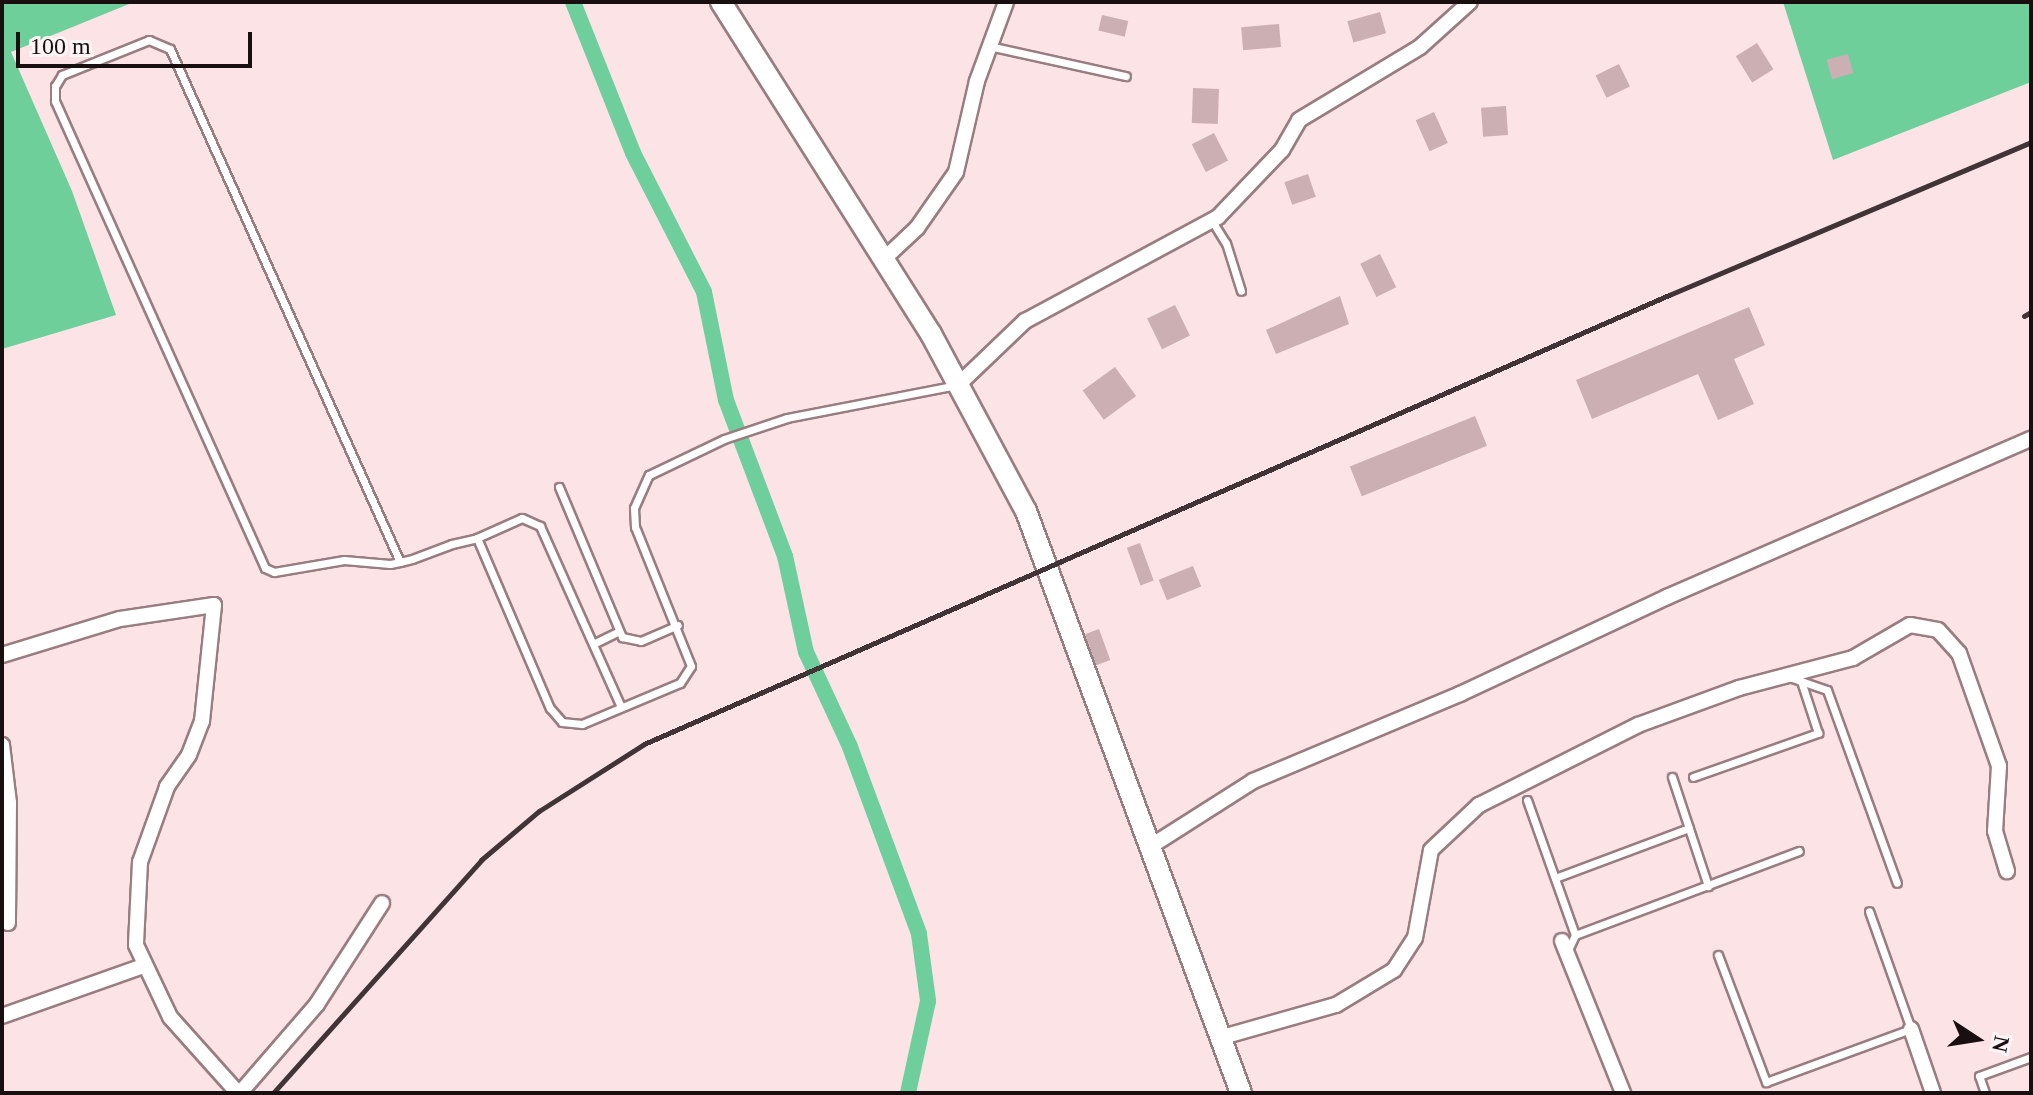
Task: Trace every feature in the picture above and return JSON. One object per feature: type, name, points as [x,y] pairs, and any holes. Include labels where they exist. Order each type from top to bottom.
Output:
[{"type":"main road","points":[[721,2],[885,258],[1026,511],[1241,1093]]},
{"type":"street","points":[[885,258],[917,228],[956,172],[989,46],[1006,2]]},
{"type":"street","points":[[958,385],[1025,321],[1212,221],[1276,158],[1299,120],[1420,47],[1470,2]]},
{"type":"street","points":[[1148,848],[1253,781],[1448,700],[1667,597],[2031,439]]},
{"type":"street","points":[[2,655],[120,619],[214,605],[208,693],[199,732],[167,787],[140,862],[136,945],[143,966],[177,1028],[239,1093],[317,1004],[382,903]]},
{"type":"street","points":[[1219,1038],[1336,1005],[1394,970],[1415,938],[1431,850],[1479,805],[1638,725],[1853,658],[1910,625],[1928,625],[1952,640],[1999,766],[1995,831],[2007,871]]},
{"type":"street","points":[[2,745],[9,803],[8,923]]},
{"type":"street","points":[[1568,943],[1623,1093]]},
{"type":"street","points":[[2,1016],[143,966]]},
{"type":"street","points":[[1911,1029],[1933,1093]]},
{"type":"lane","points":[[400,562],[170,49],[149,40],[62,75],[55,86],[55,101],[265,568],[281,572],[344,560],[400,562],[477,538],[522,518],[537,522],[621,707]]},
{"type":"lane","points":[[989,46],[1126,76]]},
{"type":"lane","points":[[1212,221],[1226,243],[1241,291]]},
{"type":"lane","points":[[477,538],[553,714],[575,725],[687,675],[691,656],[635,527],[634,508],[649,475],[724,439],[820,409],[958,385]]},
{"type":"lane","points":[[559,487],[618,632],[626,640],[641,641],[678,625]]},
{"type":"lane","points":[[593,644],[618,632]]},
{"type":"lane","points":[[1693,777],[1818,733],[1795,678]]},
{"type":"lane","points":[[1795,678],[1827,690],[1897,883]]},
{"type":"lane","points":[[1672,777],[1708,886]]},
{"type":"lane","points":[[1527,800],[1555,878],[1568,943],[1799,851]]},
{"type":"lane","points":[[1555,878],[1689,828]]},
{"type":"lane","points":[[1718,955],[1766,1082],[1911,1029],[1869,911]]},
{"type":"lane","points":[[1985,1093],[1979,1076],[2031,1057]]},
{"type":"green space","points":[[2,2],[134,2],[11,52],[72,191],[116,315],[2,349]]},
{"type":"green space","points":[[1783,2],[2031,2],[2031,82],[1833,160]]},
{"type":"building","points":[[1380,12],[1386,33],[1353,43],[1347,21]]},
{"type":"building","points":[[1102,15],[1128,21],[1125,37],[1098,31]]},
{"type":"building","points":[[1279,24],[1281,47],[1243,50],[1241,27]]},
{"type":"building","points":[[1757,43],[1773,69],[1752,83],[1736,56]]},
{"type":"building","points":[[1848,54],[1853,73],[1832,79],[1827,60]]},
{"type":"building","points":[[1619,64],[1630,86],[1607,98],[1596,75]]},
{"type":"building","points":[[1193,88],[1219,89],[1218,124],[1192,123]]},
{"type":"building","points":[[1506,106],[1508,135],[1483,137],[1481,108]]},
{"type":"building","points":[[1434,112],[1448,143],[1430,151],[1416,120]]},
{"type":"building","points":[[1214,133],[1228,161],[1206,172],[1192,144]]},
{"type":"building","points":[[1308,174],[1316,197],[1292,205],[1284,182]]},
{"type":"building","points":[[1380,254],[1396,287],[1376,297],[1360,264]]},
{"type":"building","points":[[1340,296],[1349,324],[1276,354],[1266,330]]},
{"type":"building","points":[[1175,305],[1190,336],[1162,349],[1147,319]]},
{"type":"building","points":[[1749,307],[1765,345],[1734,359],[1754,404],[1718,420],[1698,374],[1592,419],[1576,380]]},
{"type":"building","points":[[1115,367],[1136,396],[1104,420],[1083,391]]},
{"type":"building","points":[[1475,416],[1487,446],[1362,496],[1350,467]]},
{"type":"building","points":[[1140,543],[1154,581],[1141,585],[1127,548]]},
{"type":"building","points":[[1193,566],[1201,586],[1167,600],[1159,580]]},
{"type":"building","points":[[1099,629],[1110,660],[1096,665],[1085,634]]},
{"type":"waterway","points":[[573,2],[633,153],[704,292],[726,400],[785,556],[806,652],[850,747],[919,934],[928,1001],[908,1093]]},
{"type":"railway","points":[[273,1093],[481,860],[539,811],[644,744],[1669,295],[2031,142]]},
{"type":"railway","points":[[2024,316],[2031,312]]}]
